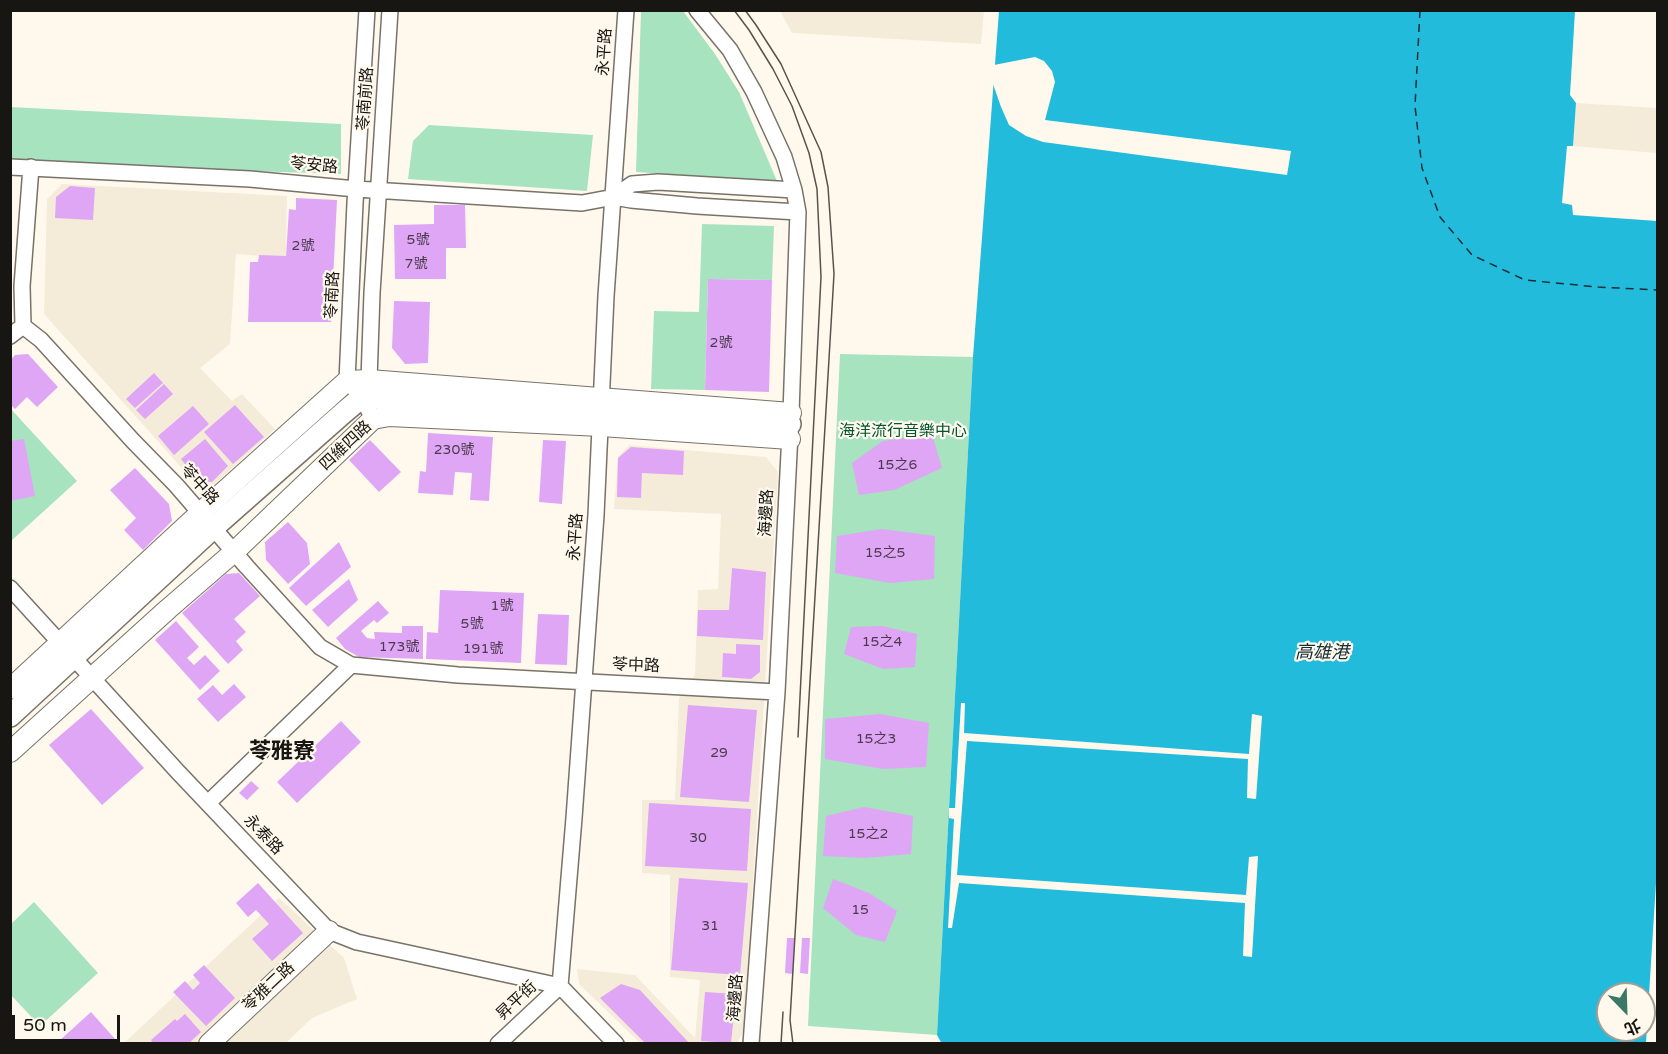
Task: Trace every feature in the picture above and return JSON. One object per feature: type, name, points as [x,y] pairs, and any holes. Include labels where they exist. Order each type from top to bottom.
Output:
[{"type":"main road","name":"四維四路","points":[[10,716],[68,651],[207,520],[342,414],[366,388],[601,413],[790,425]]},
{"type":"street","name":"苓南前路","points":[[356,189],[367,10]]},
{"type":"street","name":"苓南前路","points":[[379,190],[390,10]]},
{"type":"street","name":"永平路","points":[[560,986],[584,682],[606,296],[626,10]]},
{"type":"street","name":"海邊路","points":[[697,10],[730,50],[754,92],[784,157],[798,212],[777,692],[751,1044]]},
{"type":"street","name":"苓安路","points":[[10,167],[262,180],[356,189],[582,203],[614,197],[698,206],[798,212]]},
{"type":"street","points":[[10,336],[23,326],[22,286],[31,167]]},
{"type":"street","name":"苓安路","points":[[614,197],[632,184],[658,182],[794,190]]},
{"type":"street","name":"苓南路","points":[[347,381],[356,189]]},
{"type":"street","points":[[373,419],[366,388],[379,190]]},
{"type":"street","name":"苓中路","points":[[23,326],[41,340],[176,485],[320,647],[351,665],[458,675],[777,692]]},
{"type":"street","name":"四維四路","points":[[207,520],[347,381],[366,388]]},
{"type":"street","name":"四維四路","points":[[10,752],[234,552],[373,419],[389,416],[601,413]]},
{"type":"street","name":"永泰路","points":[[10,588],[91,678],[329,931],[357,942],[560,986]]},
{"type":"street","name":"四維四路","points":[[10,689],[68,651]]},
{"type":"street","points":[[208,803],[351,665]]},
{"type":"street","name":"苓雅二路","points":[[209,1044],[329,931]]},
{"type":"street","points":[[560,986],[616,1044]]},
{"type":"street","name":"昇平街","points":[[498,1044],[560,986]]},
{"type":"shaded area","points":[[780,11],[984,11],[981,44],[792,33]]},
{"type":"shaded area","points":[[1576,103],[1657,108],[1657,153],[1573,146]]},
{"type":"shaded area","points":[[62,184],[287,196],[286,258],[236,254],[230,344],[200,368],[232,401],[242,394],[275,429],[214,485],[197,485],[44,314],[47,199]]},
{"type":"shaded area","points":[[629,445],[766,457],[778,472],[744,1030],[737,1043],[640,1043],[579,984],[577,969],[635,975],[695,1038],[700,980],[670,977],[670,875],[642,873],[642,800],[675,800],[679,698],[695,675],[698,590],[718,589],[721,514],[614,509],[618,457]]},
{"type":"shaded area","points":[[279,898],[344,958],[357,999],[312,1018],[286,1043],[123,1044]]},
{"type":"green space","points":[[641,11],[683,11],[715,54],[739,92],[777,181],[636,172]]},
{"type":"green space","points":[[10,107],[341,124],[341,174],[11,163]]},
{"type":"green space","points":[[429,125],[593,135],[587,191],[408,179],[413,141]]},
{"type":"green space","points":[[702,224],[774,226],[772,280],[708,279],[705,390],[651,389],[654,311],[699,312]]},
{"type":"green space","name":"海洋流行音樂中心","points":[[840,354],[973,357],[937,1035],[808,1026]]},
{"type":"green space","points":[[10,408],[77,481],[11,541],[10,541]]},
{"type":"green space","points":[[34,902],[98,973],[40,1026],[10,994],[11,924]]},
{"type":"water","name":"高雄港","points":[[999,11],[1575,11],[1570,95],[1576,103],[1573,146],[1567,146],[1562,203],[1572,205],[1573,215],[1657,221],[1658,851],[1650,982],[1596,982],[1596,1042],[1646,1043],[942,1044],[937,1035],[973,357]]},
{"type":"pier","points":[[1035,57],[1044,61],[1052,71],[1055,82],[1045,120],[1291,151],[1287,175],[1043,142],[1026,136],[1009,125],[993,84],[994,65]]},
{"type":"pier","points":[[961,703],[965,703],[964,733],[1249,754],[1252,714],[1262,716],[1256,799],[1247,798],[1248,759],[967,741],[957,875],[1246,895],[1249,857],[1258,856],[1252,957],[1243,956],[1245,903],[959,883],[952,928],[948,928],[954,819],[949,818],[949,808],[955,808]]},
{"type":"building","points":[[70,186],[95,188],[93,220],[55,218],[56,197]]},
{"type":"building","points":[[296,198],[337,200],[331,322],[248,322],[250,262],[258,262],[259,255],[286,256],[289,209],[296,210]]},
{"type":"building","points":[[434,205],[465,205],[466,248],[446,248],[446,279],[395,279],[394,225],[434,224]]},
{"type":"building","points":[[708,279],[772,280],[769,392],[705,390]]},
{"type":"building","points":[[394,301],[430,302],[428,363],[405,364],[392,348]]},
{"type":"building","points":[[28,354],[58,387],[37,407],[27,397],[15,409],[10,404],[10,360],[15,355]]},
{"type":"building","points":[[154,373],[163,383],[135,408],[126,399]]},
{"type":"building","points":[[164,384],[173,394],[145,419],[136,410]]},
{"type":"building","points":[[235,405],[264,437],[233,464],[204,432]]},
{"type":"building","points":[[193,406],[209,424],[174,455],[158,436]]},
{"type":"building","points":[[428,433],[493,437],[489,501],[470,500],[472,473],[455,472],[453,495],[418,493],[420,471],[426,472]]},
{"type":"building","points":[[932,434],[942,468],[894,490],[859,495],[852,463],[883,441]]},
{"type":"building","points":[[24,439],[35,496],[10,501],[10,441]]},
{"type":"building","points":[[205,439],[228,466],[212,482],[199,481],[181,459]]},
{"type":"building","points":[[370,440],[401,472],[379,492],[349,460]]},
{"type":"building","points":[[543,440],[566,441],[562,504],[539,502]]},
{"type":"building","points":[[631,447],[684,451],[683,475],[642,473],[641,498],[617,497],[618,458]]},
{"type":"building","points":[[135,468],[169,504],[172,521],[143,550],[124,530],[136,518],[110,490]]},
{"type":"building","points":[[288,522],[307,543],[310,564],[288,584],[266,560],[265,542]]},
{"type":"building","points":[[882,529],[935,536],[934,579],[890,583],[835,573],[837,536]]},
{"type":"building","points":[[339,542],[351,567],[306,606],[289,588]]},
{"type":"building","points":[[732,568],[766,572],[763,640],[697,636],[698,610],[729,610]]},
{"type":"building","points":[[239,573],[260,596],[234,619],[246,632],[236,641],[243,650],[228,664],[182,613],[226,574]]},
{"type":"building","points":[[349,579],[358,600],[328,627],[312,610]]},
{"type":"building","points":[[440,590],[524,593],[521,663],[426,659],[427,632],[438,633]]},
{"type":"building","points":[[378,601],[389,613],[377,623],[374,620],[361,631],[367,638],[375,639],[374,632],[402,633],[402,626],[423,626],[423,659],[359,657],[345,649],[336,638]]},
{"type":"building","points":[[538,614],[569,615],[567,665],[535,664]]},
{"type":"building","points":[[176,621],[199,647],[187,658],[194,665],[205,655],[220,671],[200,690],[155,640]]},
{"type":"building","points":[[882,626],[917,634],[915,667],[883,669],[844,654],[851,627]]},
{"type":"building","points":[[736,644],[760,645],[760,672],[751,679],[722,677],[723,653],[736,654]]},
{"type":"building","points":[[234,684],[246,697],[218,722],[197,699],[213,685],[222,695]]},
{"type":"building","points":[[688,705],[757,710],[749,802],[680,797]]},
{"type":"building","points":[[91,709],[144,768],[102,805],[49,745]]},
{"type":"building","points":[[880,714],[929,723],[926,767],[883,769],[825,759],[825,719]]},
{"type":"building","points":[[341,721],[361,742],[297,803],[277,782]]},
{"type":"building","points":[[251,781],[259,788],[247,800],[239,793]]},
{"type":"building","points":[[649,803],[751,809],[747,871],[645,866]]},
{"type":"building","points":[[864,807],[913,816],[911,854],[865,858],[823,856],[826,816]]},
{"type":"building","points":[[679,878],[748,883],[740,975],[671,970]]},
{"type":"building","points":[[833,879],[869,893],[897,911],[885,942],[856,935],[823,908]]},
{"type":"building","points":[[258,883],[303,933],[272,961],[252,939],[269,924],[256,910],[248,917],[236,903]]},
{"type":"building","points":[[787,938],[795,938],[793,974],[785,973]]},
{"type":"building","points":[[802,938],[810,938],[808,974],[800,973]]},
{"type":"building","points":[[204,965],[235,998],[206,1026],[173,992],[185,981],[193,990],[200,983],[193,975]]},
{"type":"building","points":[[621,984],[640,990],[690,1044],[646,1044],[600,998]]},
{"type":"building","points":[[705,992],[736,994],[731,1043],[701,1041]]},
{"type":"building","points":[[91,1012],[116,1040],[113,1044],[62,1044],[59,1041]]},
{"type":"building","points":[[185,1014],[201,1032],[188,1044],[153,1044],[151,1040],[175,1019],[177,1021]]},
{"type":"ferry route","points":[[1420,10],[1415,106],[1422,168],[1440,217],[1472,255],[1525,280],[1658,290]]},
{"type":"tram line","points":[[734,10],[773,69],[792,106],[809,153],[817,189],[821,277],[798,737]]},
{"type":"tram line","points":[[745,10],[781,64],[821,152],[828,187],[834,274],[790,1020],[793,1044]]},
{"type":"tram line","points":[[781,1044],[783,1012]]},
{"type":"district","name":"苓雅寮","points":[[282,752]]}]
